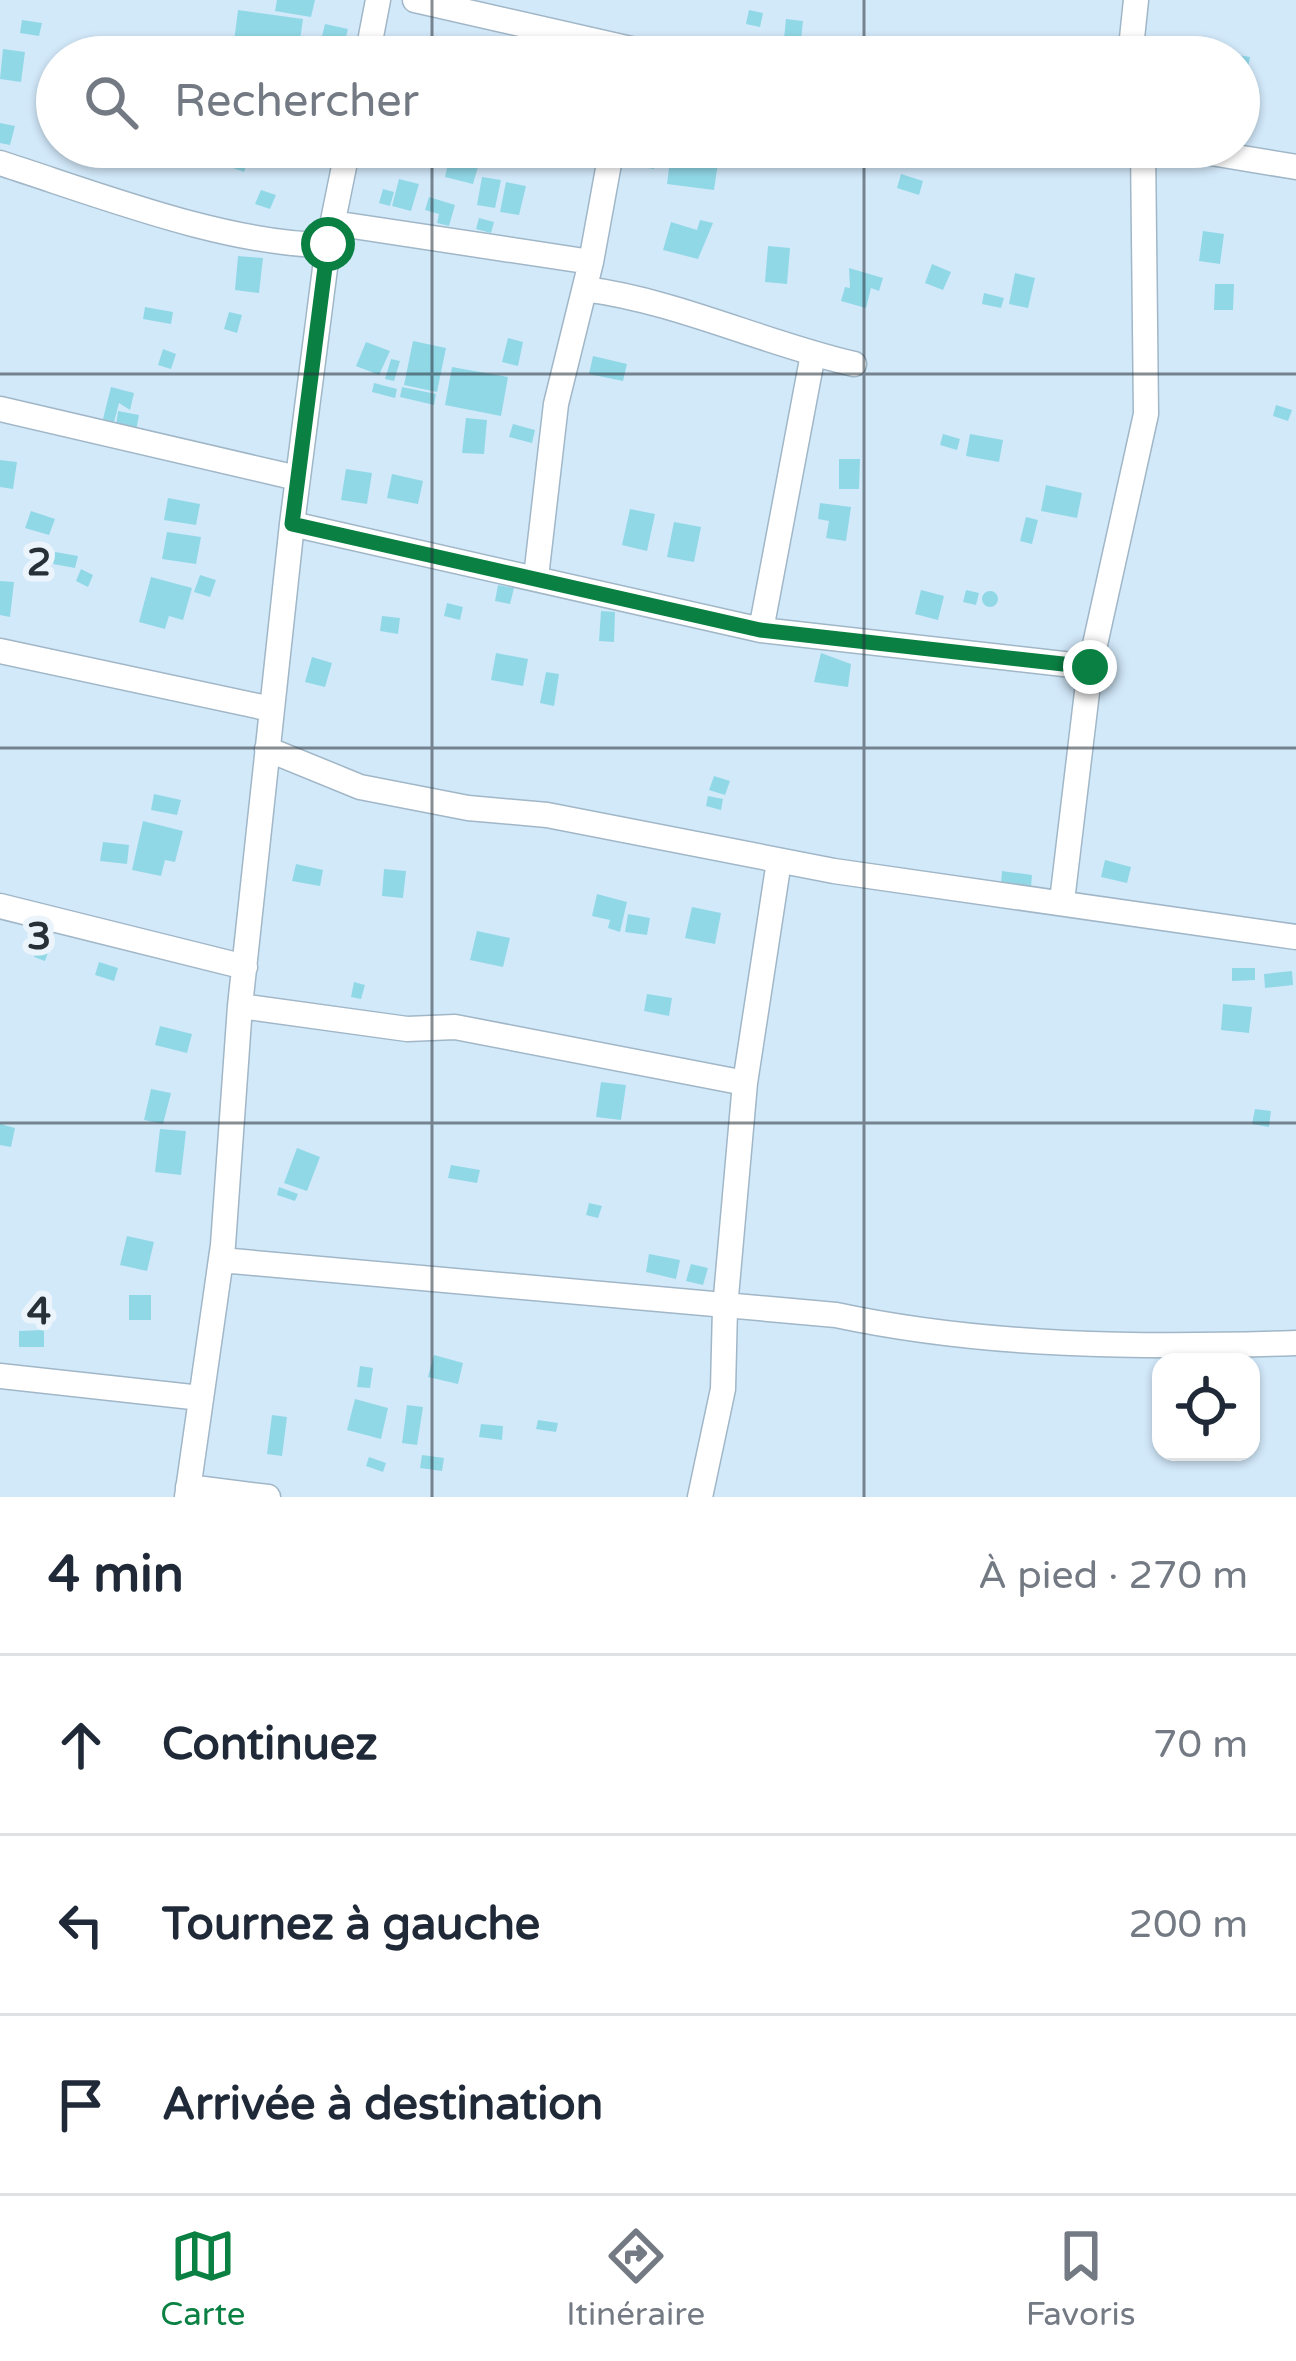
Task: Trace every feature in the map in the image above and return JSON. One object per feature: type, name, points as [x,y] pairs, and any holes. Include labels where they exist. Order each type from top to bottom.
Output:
[{"type":"street","points":[[371,36],[378,0]]},
{"type":"street","points":[[416,0],[563,36]]},
{"type":"street","points":[[1132,36],[1136,0]]},
{"type":"street","points":[[1260,161],[1296,167]]},
{"type":"street","points":[[0,163],[138,208],[297,245],[331,234],[591,262]]},
{"type":"street","points":[[268,1497],[188,1492],[221,1260],[240,1006],[297,478],[344,168]]},
{"type":"street","points":[[536,577],[556,404],[608,168]]},
{"type":"street","points":[[1062,901],[1090,667],[1146,414],[1143,168]]},
{"type":"street","points":[[585,289],[638,296],[854,364]]},
{"type":"street","points":[[760,630],[813,354]]},
{"type":"street","points":[[0,409],[297,478]]},
{"type":"street","points":[[292,524],[760,630],[1090,667]]},
{"type":"street","points":[[0,651],[271,709]]},
{"type":"street","points":[[267,749],[360,787],[468,808],[547,815],[779,861],[1296,937]]},
{"type":"street","points":[[700,1497],[723,1389],[725,1308],[745,1083],[779,861]]},
{"type":"street","points":[[0,905],[244,967]]},
{"type":"street","points":[[240,1006],[407,1029],[455,1027],[745,1083]]},
{"type":"street","points":[[221,1260],[1086,1342],[1169,1347],[1296,1343]]},
{"type":"street","points":[[0,1376],[201,1399]]},
{"type":"building","points":[[277,0],[315,0],[311,17],[275,11]]},
{"type":"building","points":[[238,10],[303,19],[301,36],[235,36]]},
{"type":"building","points":[[749,10],[763,13],[760,27],[746,24]]},
{"type":"building","points":[[786,19],[803,21],[802,36],[784,36]]},
{"type":"building","points":[[22,20],[42,23],[39,36],[20,33]]},
{"type":"building","points":[[325,24],[348,29],[346,36],[322,36]]},
{"type":"building","points":[[3,49],[25,52],[21,82],[0,79]]},
{"type":"building","points":[[0,123],[15,126],[10,145],[0,143]]},
{"type":"building","points":[[447,168],[478,168],[473,184],[445,177]]},
{"type":"building","points":[[669,168],[717,168],[714,190],[667,184]]},
{"type":"building","points":[[901,174],[923,181],[919,195],[897,188]]},
{"type":"building","points":[[482,177],[501,180],[495,208],[477,205]]},
{"type":"building","points":[[399,179],[419,184],[411,211],[392,206]]},
{"type":"building","points":[[506,182],[526,186],[519,215],[500,212]]},
{"type":"building","points":[[383,189],[394,192],[390,206],[379,203]]},
{"type":"building","points":[[261,190],[276,195],[270,209],[255,204]]},
{"type":"building","points":[[429,197],[455,205],[449,226],[437,223],[439,214],[425,210]]},
{"type":"building","points":[[479,218],[494,222],[491,233],[476,229]]},
{"type":"building","points":[[700,220],[713,223],[698,259],[663,250],[671,222],[697,230]]},
{"type":"building","points":[[1203,231],[1224,234],[1220,264],[1199,261]]},
{"type":"building","points":[[768,246],[790,248],[787,284],[765,282]]},
{"type":"building","points":[[238,256],[263,258],[259,293],[235,290]]},
{"type":"building","points":[[932,264],[951,272],[943,290],[925,283]]},
{"type":"building","points":[[849,268],[883,278],[879,291],[871,288],[866,308],[841,301],[845,287],[850,288]]},
{"type":"building","points":[[1015,273],[1035,278],[1028,308],[1009,304]]},
{"type":"building","points":[[1215,284],[1234,284],[1233,310],[1214,310]]},
{"type":"building","points":[[984,293],[1004,298],[1001,308],[982,304]]},
{"type":"building","points":[[145,307],[173,312],[171,324],[143,319]]},
{"type":"building","points":[[229,312],[242,315],[237,333],[224,329]]},
{"type":"building","points":[[508,338],[523,342],[518,366],[502,362]]},
{"type":"building","points":[[413,341],[446,348],[437,392],[404,385]]},
{"type":"building","points":[[366,342],[390,351],[379,375],[356,366]]},
{"type":"building","points":[[163,349],[176,354],[171,369],[158,365]]},
{"type":"building","points":[[593,356],[627,364],[623,381],[589,374]]},
{"type":"building","points":[[391,359],[400,361],[394,381],[385,379]]},
{"type":"building","points":[[452,367],[508,377],[501,416],[445,405]]},
{"type":"building","points":[[374,383],[397,389],[395,398],[372,392]]},
{"type":"building","points":[[111,387],[134,393],[130,410],[119,403],[114,422],[103,419]]},
{"type":"building","points":[[402,387],[436,394],[434,405],[400,397]]},
{"type":"building","points":[[1276,405],[1292,410],[1288,421],[1273,416]]},
{"type":"building","points":[[118,411],[139,415],[135,436],[115,433]]},
{"type":"building","points":[[466,418],[487,420],[484,454],[462,453]]},
{"type":"building","points":[[513,424],[535,430],[532,443],[509,437]]},
{"type":"building","points":[[943,434],[960,439],[957,450],[940,445]]},
{"type":"building","points":[[970,434],[1003,440],[999,462],[966,456]]},
{"type":"building","points":[[839,459],[860,459],[859,489],[839,489]]},
{"type":"building","points":[[0,460],[17,462],[13,489],[0,487]]},
{"type":"building","points":[[346,469],[372,473],[367,504],[341,500]]},
{"type":"building","points":[[392,474],[423,481],[418,504],[387,498]]},
{"type":"building","points":[[1046,485],[1082,493],[1077,518],[1041,511]]},
{"type":"building","points":[[168,498],[200,504],[196,525],[164,520]]},
{"type":"building","points":[[820,503],[851,507],[846,541],[826,538],[829,521],[818,519]]},
{"type":"building","points":[[630,509],[655,514],[647,551],[622,545]]},
{"type":"building","points":[[31,511],[55,519],[49,535],[25,528]]},
{"type":"building","points":[[1026,517],[1038,520],[1032,544],[1020,541]]},
{"type":"building","points":[[674,522],[701,527],[694,562],[667,557]]},
{"type":"building","points":[[167,532],[201,537],[196,564],[162,559]]},
{"type":"building","points":[[55,552],[78,556],[75,568],[53,564]]},
{"type":"building","points":[[81,569],[93,575],[88,587],[76,581]]},
{"type":"building","points":[[200,575],[216,580],[210,597],[194,592]]},
{"type":"building","points":[[151,577],[192,588],[183,620],[169,616],[165,629],[139,622]]},
{"type":"building","points":[[0,581],[14,582],[10,617],[0,615]]},
{"type":"building","points":[[498,585],[514,588],[510,604],[495,601]]},
{"type":"building","points":[[921,590],[944,596],[938,620],[915,614]]},
{"type":"building","points":[[966,590],[979,593],[976,605],[963,602]]},
{"type":"building","points":[[990,591],[998,599],[990,607],[982,599]]},
{"type":"building","points":[[447,603],[463,607],[460,620],[444,616]]},
{"type":"building","points":[[601,611],[615,612],[614,642],[599,641]]},
{"type":"building","points":[[382,616],[400,618],[398,634],[380,631]]},
{"type":"building","points":[[496,653],[528,659],[523,686],[491,680]]},
{"type":"building","points":[[821,653],[851,664],[848,687],[814,682]]},
{"type":"building","points":[[312,657],[332,663],[325,687],[305,682]]},
{"type":"building","points":[[546,672],[559,674],[554,706],[540,703]]},
{"type":"building","points":[[714,776],[730,781],[725,795],[709,790]]},
{"type":"building","points":[[154,794],[181,800],[177,815],[151,810]]},
{"type":"building","points":[[708,796],[723,799],[721,810],[706,806]]},
{"type":"building","points":[[143,821],[183,831],[175,862],[165,860],[161,876],[132,870]]},
{"type":"building","points":[[103,842],[129,845],[127,864],[100,861]]},
{"type":"building","points":[[1105,860],[1131,867],[1127,883],[1101,877]]},
{"type":"building","points":[[296,864],[323,870],[320,886],[292,881]]},
{"type":"building","points":[[384,869],[406,871],[403,898],[382,896]]},
{"type":"building","points":[[1002,871],[1032,875],[1031,887],[1001,884]]},
{"type":"building","points":[[597,894],[627,902],[620,932],[608,928],[610,920],[592,916]]},
{"type":"building","points":[[692,907],[721,913],[715,944],[685,938]]},
{"type":"building","points":[[628,914],[650,918],[647,935],[625,932]]},
{"type":"building","points":[[477,931],[510,938],[503,967],[470,960]]},
{"type":"building","points":[[38,946],[49,949],[45,961],[34,957]]},
{"type":"building","points":[[99,962],[118,968],[114,981],[95,975]]},
{"type":"building","points":[[1232,968],[1255,968],[1255,980],[1232,981]]},
{"type":"building","points":[[1292,971],[1293,985],[1265,988],[1264,974]]},
{"type":"building","points":[[354,982],[365,985],[361,999],[351,997]]},
{"type":"building","points":[[647,994],[672,998],[669,1016],[644,1011]]},
{"type":"building","points":[[1223,1004],[1252,1007],[1249,1033],[1221,1030]]},
{"type":"building","points":[[160,1026],[192,1034],[187,1053],[155,1045]]},
{"type":"building","points":[[601,1082],[626,1085],[621,1120],[596,1117]]},
{"type":"building","points":[[151,1089],[171,1093],[163,1124],[144,1120]]},
{"type":"building","points":[[1255,1109],[1271,1111],[1269,1127],[1252,1124]]},
{"type":"building","points":[[0,1124],[15,1128],[11,1147],[0,1145]]},
{"type":"building","points":[[160,1129],[186,1131],[181,1175],[155,1172]]},
{"type":"building","points":[[297,1148],[320,1157],[307,1191],[284,1183]]},
{"type":"building","points":[[451,1165],[480,1170],[477,1183],[448,1178]]},
{"type":"building","points":[[279,1187],[298,1194],[295,1201],[277,1195]]},
{"type":"building","points":[[589,1203],[602,1206],[598,1218],[586,1215]]},
{"type":"building","points":[[127,1236],[154,1242],[147,1271],[120,1265]]},
{"type":"building","points":[[649,1254],[680,1260],[676,1279],[646,1272]]},
{"type":"building","points":[[691,1264],[708,1268],[703,1285],[686,1281]]},
{"type":"building","points":[[129,1295],[151,1295],[151,1320],[129,1320]]},
{"type":"building","points":[[44,1330],[44,1347],[19,1347],[19,1331]]},
{"type":"building","points":[[434,1355],[463,1363],[458,1384],[428,1377]]},
{"type":"building","points":[[360,1366],[373,1368],[370,1388],[357,1387]]},
{"type":"building","points":[[355,1399],[388,1408],[381,1439],[347,1430]]},
{"type":"building","points":[[407,1405],[423,1407],[417,1445],[402,1443]]},
{"type":"building","points":[[272,1415],[287,1417],[282,1456],[267,1454]]},
{"type":"building","points":[[538,1420],[558,1423],[556,1432],[536,1429]]},
{"type":"building","points":[[481,1424],[503,1426],[502,1440],[479,1437]]},
{"type":"building","points":[[422,1455],[444,1458],[442,1471],[420,1468]]},
{"type":"building","points":[[369,1457],[386,1463],[383,1472],[366,1466]]},
{"type":"route","points":[[328,244],[292,524],[760,630],[1090,667]]}]
